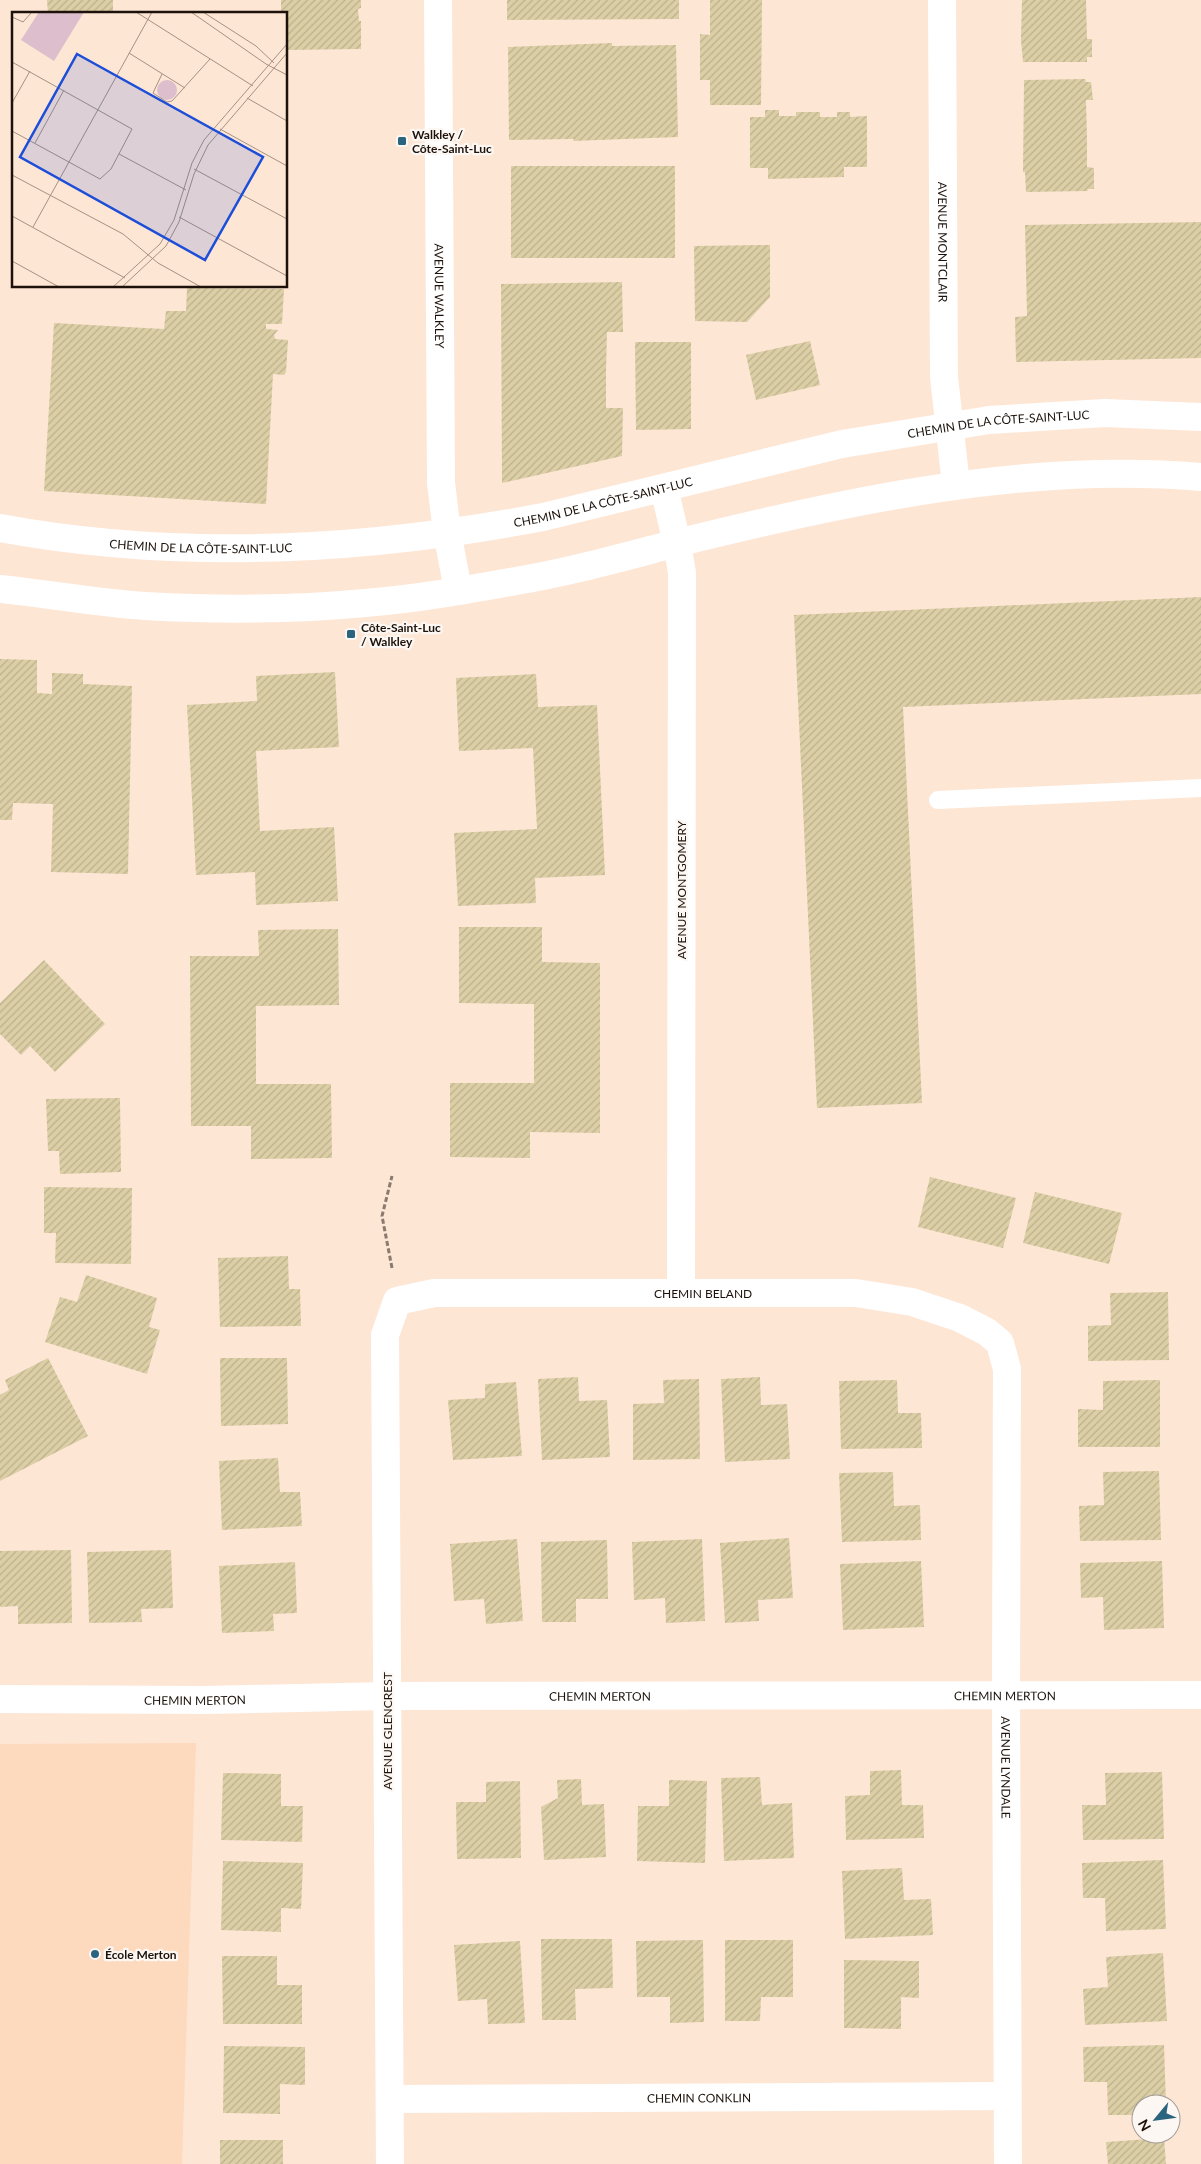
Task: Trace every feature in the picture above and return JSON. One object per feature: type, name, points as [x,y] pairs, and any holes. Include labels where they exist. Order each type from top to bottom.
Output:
[{"type":"street","name":"AVENUE WALKLEY","points":[[438,0],[441,482],[447,532],[458,590]]},
{"type":"street","name":"AVENUE MONTCLAIR","points":[[942,0],[944,377],[956,484]]},
{"type":"street","name":"CHEMIN DE LA CÔTE-SAINT-LUC","points":[[0,528],[117,543],[222,548],[324,545],[447,532],[543,516],[842,444],[989,420],[1105,413],[1201,416]]},
{"type":"street","points":[[0,589],[143,606],[234,608],[365,603],[458,590],[567,571],[677,543],[956,484],[1088,474],[1140,473],[1201,477]]},
{"type":"street","name":"AVENUE MONTGOMERY","points":[[664,488],[682,573],[681,1293]]},
{"type":"street","name":"CHEMIN BELAND","points":[[397,1301],[434,1293],[856,1293],[912,1302],[960,1318],[987,1332],[1000,1343]]},
{"type":"street","name":"AVENUE GLENCREST","points":[[390,2164],[385,1335],[397,1301]]},
{"type":"street","name":"AVENUE LYNDALE","points":[[1000,1343],[1007,1369],[1008,2164]]},
{"type":"street","name":"CHEMIN MERTON","points":[[0,1698],[205,1700],[386,1696],[1201,1695]]},
{"type":"street","name":"CHEMIN CONKLIN","points":[[391,2099],[1007,2096]]},
{"type":"lane","points":[[938,800],[1201,788]]},
{"type":"path","points":[[392,1176],[382,1216],[391,1256],[397,1301]]},
{"type":"shaded area","name":"École Merton","points":[[196,1743],[182,2164],[0,2164],[0,1744]]},
{"type":"building","points":[[47,0],[113,0],[113,12],[48,12]]},
{"type":"building","points":[[281,0],[361,0],[361,8],[358,9],[359,21],[361,21],[361,49],[288,50],[288,12],[281,12]]},
{"type":"building","points":[[507,0],[679,0],[679,19],[507,20]]},
{"type":"building","points":[[710,0],[762,0],[761,105],[710,105],[710,80],[700,80],[700,34],[710,35]]},
{"type":"building","points":[[1022,0],[1086,0],[1087,39],[1092,39],[1092,57],[1087,57],[1087,62],[1023,62],[1021,40]]},
{"type":"building","points":[[612,43],[612,46],[676,45],[678,137],[573,141],[574,139],[509,140],[508,47]]},
{"type":"building","points":[[1085,79],[1086,82],[1091,82],[1093,100],[1086,100],[1087,167],[1094,168],[1094,189],[1087,189],[1088,191],[1026,192],[1025,172],[1023,172],[1024,80]]},
{"type":"building","points":[[765,110],[779,110],[779,116],[796,116],[796,112],[820,112],[820,117],[837,117],[837,112],[850,112],[850,117],[867,116],[867,167],[844,167],[844,177],[768,179],[768,168],[750,168],[750,117],[765,117]]},
{"type":"building","points":[[511,166],[675,166],[675,258],[511,258]]},
{"type":"building","points":[[1201,222],[1201,358],[1016,362],[1015,317],[1027,316],[1025,225]]},
{"type":"building","points":[[770,245],[770,297],[747,322],[695,321],[694,246]]},
{"type":"building","points":[[622,282],[623,332],[607,332],[606,408],[623,408],[622,456],[502,483],[501,284]]},
{"type":"building","points":[[187,288],[284,289],[282,324],[266,324],[266,329],[278,330],[274,335],[275,339],[288,340],[286,372],[284,375],[273,374],[266,504],[44,491],[54,323],[164,329],[166,311],[186,311]]},
{"type":"building","points":[[810,341],[820,385],[756,400],[746,355]]},
{"type":"building","points":[[635,342],[691,342],[691,429],[636,430]]},
{"type":"building","points":[[1201,597],[1201,694],[903,707],[922,1103],[817,1108],[794,615]]},
{"type":"building","points":[[0,659],[37,660],[37,693],[52,694],[52,673],[83,674],[83,684],[132,686],[128,874],[51,872],[53,804],[13,803],[12,820],[0,820]]},
{"type":"building","points":[[335,672],[339,747],[256,751],[260,831],[334,827],[338,901],[256,905],[255,872],[196,875],[187,705],[257,701],[256,676]]},
{"type":"building","points":[[536,674],[538,707],[597,705],[605,875],[535,878],[536,903],[458,906],[454,833],[537,829],[533,748],[459,751],[456,678]]},
{"type":"building","points":[[459,927],[542,927],[542,962],[600,963],[600,1133],[530,1132],[530,1158],[450,1157],[450,1083],[534,1083],[534,1004],[459,1003]]},
{"type":"building","points":[[338,929],[339,1005],[256,1006],[256,1084],[331,1084],[332,1158],[251,1159],[251,1126],[191,1126],[190,956],[259,956],[258,930]]},
{"type":"building","points":[[44,960],[105,1024],[55,1072],[30,1046],[21,1055],[0,1034],[0,1003]]},
{"type":"building","points":[[120,1098],[121,1172],[60,1174],[59,1151],[48,1151],[46,1099]]},
{"type":"building","points":[[930,1177],[1016,1198],[1003,1248],[918,1227]]},
{"type":"building","points":[[44,1187],[132,1188],[131,1264],[55,1263],[56,1233],[44,1233]]},
{"type":"building","points":[[1035,1192],[1122,1213],[1109,1264],[1023,1243]]},
{"type":"building","points":[[288,1256],[289,1289],[300,1289],[301,1326],[220,1327],[218,1258]]},
{"type":"building","points":[[86,1275],[157,1298],[149,1327],[160,1330],[147,1374],[45,1342],[60,1297],[77,1302]]},
{"type":"building","points":[[1168,1292],[1169,1360],[1088,1361],[1088,1326],[1111,1325],[1110,1293]]},
{"type":"building","points":[[48,1358],[88,1436],[0,1481],[0,1395],[9,1390],[5,1380]]},
{"type":"building","points":[[220,1358],[287,1358],[288,1424],[221,1426]]},
{"type":"building","points":[[578,1377],[579,1401],[607,1400],[610,1457],[542,1460],[538,1379]]},
{"type":"building","points":[[760,1377],[761,1405],[787,1404],[790,1459],[725,1462],[721,1379]]},
{"type":"building","points":[[699,1379],[700,1459],[633,1460],[633,1404],[664,1403],[663,1380]]},
{"type":"building","points":[[897,1380],[898,1413],[921,1413],[922,1448],[841,1449],[839,1381]]},
{"type":"building","points":[[1160,1380],[1160,1447],[1078,1447],[1078,1409],[1103,1410],[1103,1381]]},
{"type":"building","points":[[516,1382],[522,1456],[453,1460],[448,1400],[485,1398],[485,1384]]},
{"type":"building","points":[[278,1458],[280,1492],[300,1492],[302,1526],[222,1530],[219,1461]]},
{"type":"building","points":[[1159,1471],[1161,1540],[1080,1541],[1079,1506],[1104,1505],[1103,1472]]},
{"type":"building","points":[[893,1472],[894,1506],[920,1505],[921,1540],[842,1542],[839,1473]]},
{"type":"building","points":[[789,1538],[793,1598],[758,1600],[759,1621],[725,1623],[720,1543]]},
{"type":"building","points":[[517,1539],[523,1621],[486,1624],[484,1599],[454,1601],[450,1544]]},
{"type":"building","points":[[702,1539],[705,1621],[666,1623],[665,1598],[634,1600],[632,1542]]},
{"type":"building","points":[[607,1540],[608,1599],[576,1599],[576,1622],[542,1622],[541,1542]]},
{"type":"building","points":[[71,1550],[72,1623],[18,1624],[18,1606],[0,1607],[0,1551]]},
{"type":"building","points":[[171,1550],[173,1608],[141,1609],[142,1622],[89,1623],[87,1552]]},
{"type":"building","points":[[921,1561],[924,1627],[843,1630],[840,1564]]},
{"type":"building","points":[[1162,1561],[1164,1628],[1104,1630],[1103,1597],[1081,1598],[1080,1563]]},
{"type":"building","points":[[295,1562],[297,1613],[273,1614],[274,1631],[222,1633],[219,1566]]},
{"type":"building","points":[[901,1770],[902,1805],[923,1805],[924,1838],[846,1840],[845,1796],[870,1795],[870,1771]]},
{"type":"building","points":[[1162,1772],[1164,1839],[1083,1840],[1082,1805],[1106,1805],[1105,1773]]},
{"type":"building","points":[[223,1773],[281,1774],[281,1806],[303,1806],[302,1842],[221,1840]]},
{"type":"building","points":[[760,1777],[762,1805],[792,1803],[794,1858],[724,1861],[721,1778]]},
{"type":"building","points":[[581,1779],[582,1805],[604,1804],[606,1857],[544,1860],[541,1807],[558,1798],[557,1780]]},
{"type":"building","points":[[669,1780],[707,1781],[705,1863],[637,1861],[638,1806],[669,1806]]},
{"type":"building","points":[[520,1781],[521,1858],[457,1859],[456,1802],[486,1802],[486,1782]]},
{"type":"building","points":[[1163,1860],[1166,1929],[1106,1931],[1105,1898],[1083,1898],[1082,1863]]},
{"type":"building","points":[[223,1861],[303,1863],[301,1909],[281,1908],[281,1932],[221,1930]]},
{"type":"building","points":[[902,1868],[904,1900],[931,1899],[933,1935],[845,1939],[842,1871]]},
{"type":"building","points":[[541,1939],[612,1939],[613,1988],[575,1989],[576,2020],[542,2020]]},
{"type":"building","points":[[703,1940],[704,2022],[670,2023],[670,1997],[637,1997],[636,1941]]},
{"type":"building","points":[[725,1940],[793,1940],[793,1997],[761,1997],[760,2021],[725,2021]]},
{"type":"building","points":[[520,1941],[525,2023],[488,2024],[487,1999],[458,2001],[454,1945]]},
{"type":"building","points":[[1163,1953],[1167,2021],[1085,2025],[1083,1989],[1108,1987],[1106,1957]]},
{"type":"building","points":[[222,1956],[277,1956],[277,1985],[302,1985],[302,2024],[223,2024]]},
{"type":"building","points":[[844,1960],[919,1961],[919,1998],[901,1997],[901,2029],[844,2028]]},
{"type":"building","points":[[1164,2045],[1166,2094],[1131,2094],[1131,2115],[1108,2115],[1107,2082],[1084,2082],[1083,2047]]},
{"type":"building","points":[[224,2046],[305,2047],[305,2085],[280,2084],[280,2114],[223,2113]]},
{"type":"building","points":[[220,2140],[283,2140],[283,2164],[220,2164]]},
{"type":"building","points":[[1131,2140],[1131,2144],[1164,2144],[1166,2164],[1108,2164],[1106,2142]]},
{"type":"place","name":"Walkley / Côte-Saint-Luc","points":[[402,141]]},
{"type":"place","name":"Côte-Saint-Luc / Walkley","points":[[351,634]]},
{"type":"place","name":"École Merton","points":[[95,1954]]}]
